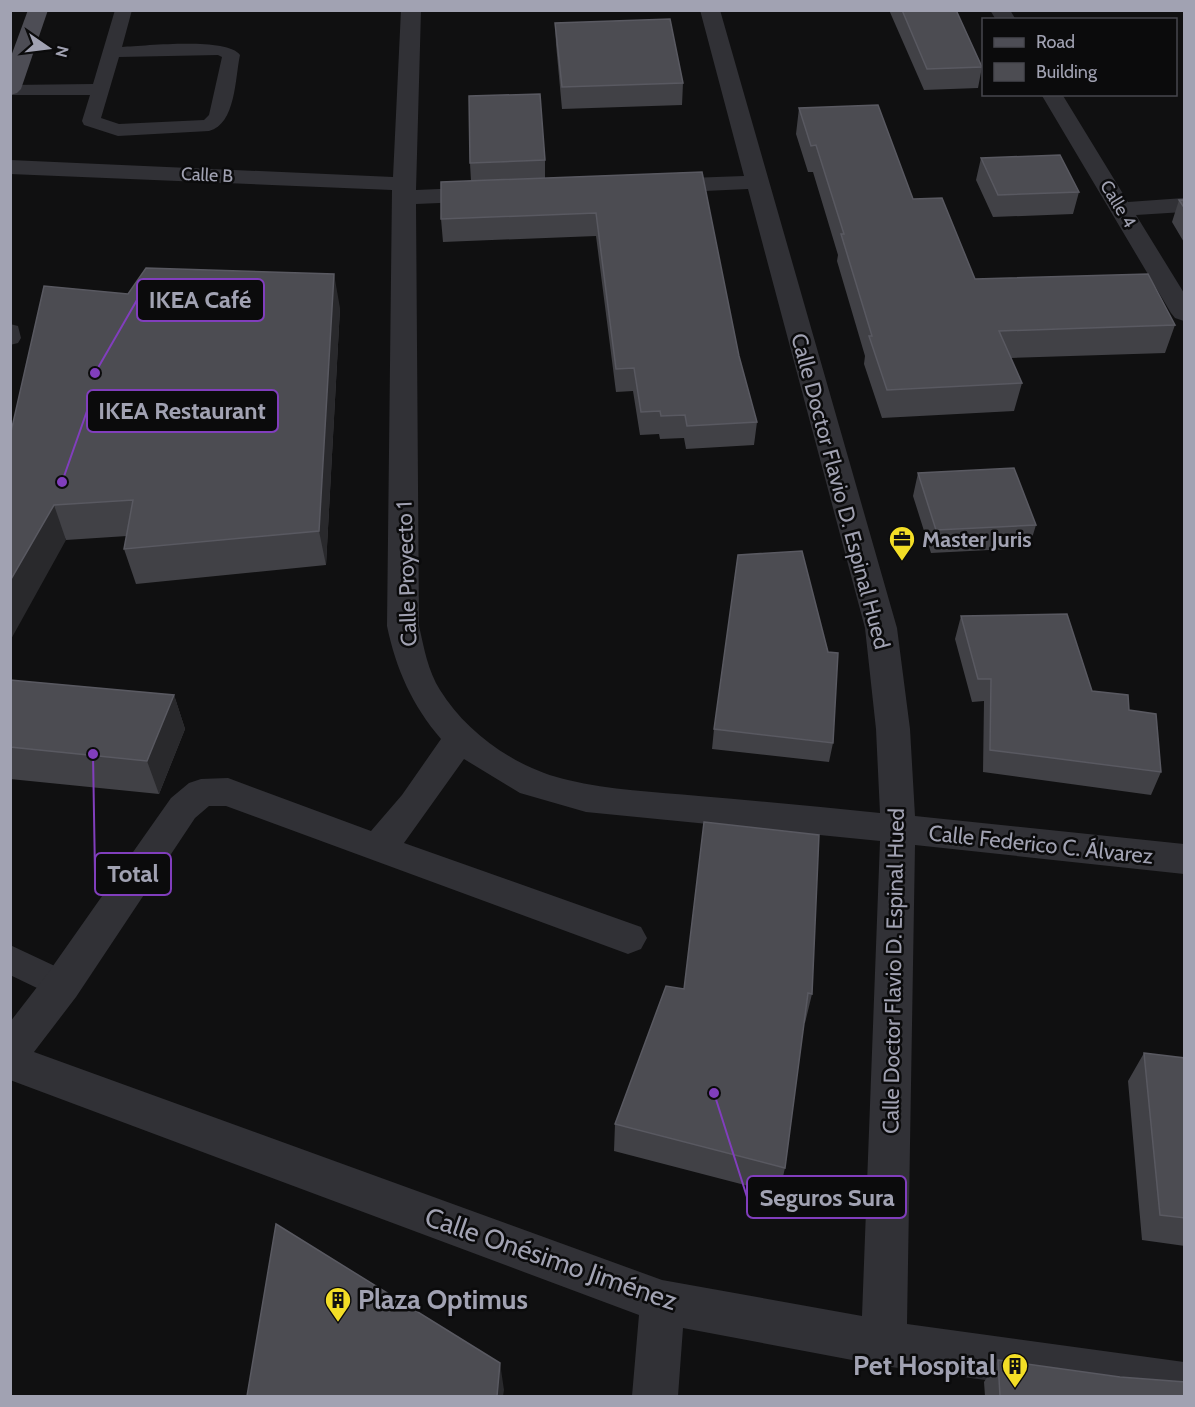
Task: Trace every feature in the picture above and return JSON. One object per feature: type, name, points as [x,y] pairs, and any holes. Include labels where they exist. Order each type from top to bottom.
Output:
[{"type":"main road","points":[[10,90],[38,10]]},
{"type":"street","name":"Calle Proyecto 1","points":[[411,10],[404,190],[403,626],[408,654],[418,683],[435,711],[460,738],[517,776],[585,799],[898,828]]},
{"type":"street","name":"Calle Doctor Flavio D. Espinal Hued","points":[[710,10],[881,628],[893,729],[898,828],[884,1343]]},
{"type":"street","name":"Calle 4","points":[[1053,96],[1185,313]]},
{"type":"street","name":"Calle B","points":[[10,167],[404,190],[510,192]]},
{"type":"street","points":[[640,187],[758,182]]},
{"type":"street","points":[[1121,209],[1185,205]]},
{"type":"street","points":[[378,849],[414,805],[460,738]]},
{"type":"street","points":[[10,1053],[62,985],[183,808],[201,793],[228,792],[378,849],[628,938]]},
{"type":"street","name":"Calle Federico C. Álvarez","points":[[898,828],[1185,859]]},
{"type":"street","name":"Calle Onésimo Jiménez","points":[[10,1062],[662,1302],[884,1343],[1185,1385]]},
{"type":"street","points":[[655,1396],[662,1302]]},
{"type":"lane","points":[[112,52],[220,50],[231,55],[218,117],[209,125],[118,130],[91,121],[124,10]]},
{"type":"lane","points":[[10,90],[102,89]]},
{"type":"lane","points":[[10,331],[10,338]]},
{"type":"lane","points":[[10,959],[62,985]]},
{"type":"building","points":[[902,10],[956,10],[982,67],[927,69]]},
{"type":"building","points":[[670,19],[683,83],[562,87],[555,23]]},
{"type":"building","points":[[540,94],[545,160],[470,163],[469,96]]},
{"type":"building","points":[[878,105],[913,199],[942,198],[975,279],[1148,274],[1175,325],[999,331],[1022,383],[887,390],[869,336],[872,336],[841,234],[844,234],[816,145],[811,146],[799,108]]},
{"type":"building","points":[[1060,155],[1079,192],[998,195],[981,158]]},
{"type":"building","points":[[702,172],[739,356],[757,422],[687,426],[685,415],[661,416],[660,411],[641,412],[634,368],[616,369],[596,213],[441,219],[441,182]]},
{"type":"building","points":[[1179,200],[1185,200],[1185,209]]},
{"type":"building","points":[[146,268],[334,274],[319,531],[124,549],[133,500],[54,505],[10,581],[10,436],[44,286],[128,294]]},
{"type":"building","points":[[1014,468],[1036,525],[936,530],[918,473]]},
{"type":"building","points":[[802,551],[828,652],[838,653],[833,743],[714,729],[738,555]]},
{"type":"building","points":[[1067,614],[1092,691],[1128,695],[1129,710],[1156,714],[1161,772],[990,750],[991,679],[978,679],[961,616]]},
{"type":"building","points":[[10,680],[174,695],[147,761],[10,747]]},
{"type":"building","points":[[704,822],[819,835],[812,994],[808,993],[785,1168],[615,1124],[666,986],[684,989]]},
{"type":"building","points":[[1144,1053],[1185,1058],[1185,1218],[1160,1215]]},
{"type":"building","name":"Plaza Optimus","points":[[276,1224],[500,1363],[497,1396],[247,1396]]},
{"type":"building","points":[[998,1360],[1120,1377],[1185,1382],[1185,1396],[1000,1396]]},
{"type":"place","name":"IKEA Café","points":[[95,373]]},
{"type":"place","name":"IKEA Restaurant","points":[[62,482]]},
{"type":"place","name":"Master Juris","points":[[902,562]]},
{"type":"place","name":"Total","points":[[93,754]]},
{"type":"place","name":"Seguros Sura","points":[[714,1093]]},
{"type":"place","name":"Plaza Optimus","points":[[338,1323]]},
{"type":"place","name":"Pet Hospital","points":[[1015,1389]]}]
